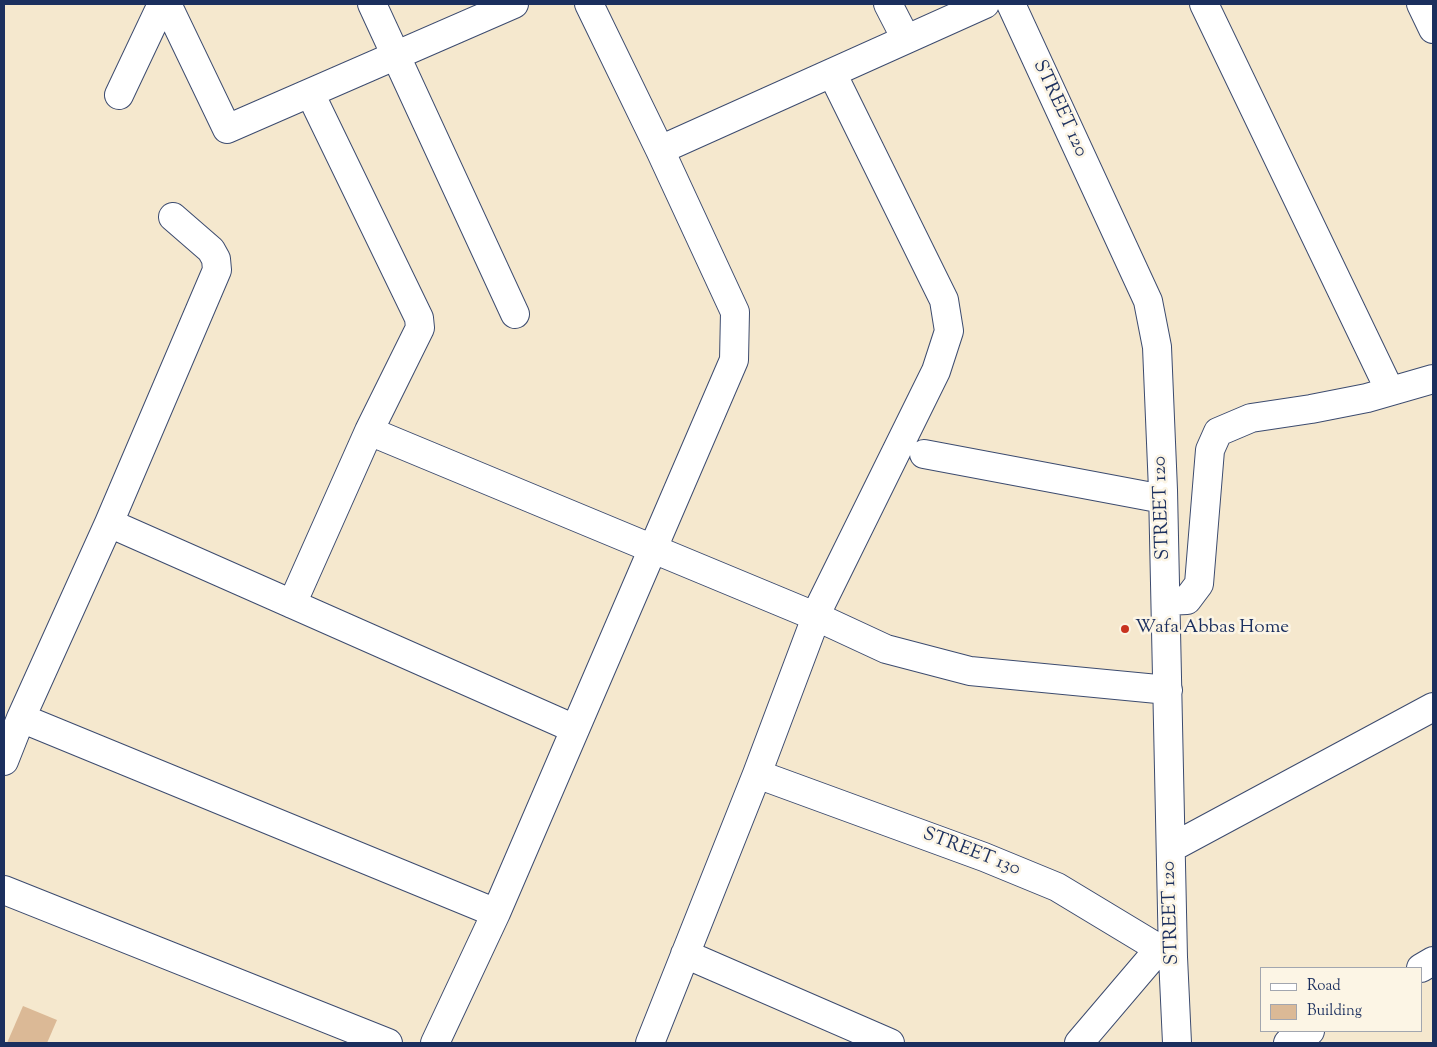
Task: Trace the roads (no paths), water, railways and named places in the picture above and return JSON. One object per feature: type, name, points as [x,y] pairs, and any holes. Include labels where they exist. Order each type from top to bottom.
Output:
[{"type":"street","points":[[118,95],[162,4]]},
{"type":"street","points":[[166,4],[227,129],[514,4]]},
{"type":"street","points":[[372,4],[515,314]]},
{"type":"street","points":[[435,1043],[496,913],[734,360],[735,312],[660,150],[588,4]]},
{"type":"street","points":[[888,4],[906,39]]},
{"type":"street","points":[[660,150],[985,4]]},
{"type":"street","name":"STREET 120","points":[[1011,4],[1148,301],[1157,347],[1168,690],[1170,848],[1166,953],[1177,1043]]},
{"type":"street","points":[[1204,4],[1390,391]]},
{"type":"street","points":[[1421,4],[1433,29]]},
{"type":"street","points":[[650,1043],[822,604],[936,371],[950,331],[944,300],[832,73]]},
{"type":"street","points":[[292,604],[369,431],[420,328],[419,318],[310,93]]},
{"type":"street","points":[[4,761],[21,718],[109,523],[217,270],[216,260],[211,250],[174,217]]},
{"type":"street","points":[[1166,601],[1187,600],[1199,584],[1210,450],[1218,432],[1251,418],[1311,410],[1367,398],[1433,379]]},
{"type":"street","points":[[369,431],[817,617],[886,649],[970,671],[1168,690]]},
{"type":"street","points":[[924,454],[1163,499]]},
{"type":"street","points":[[109,523],[574,729]]},
{"type":"street","points":[[1170,848],[1433,707]]},
{"type":"street","points":[[21,718],[496,913]]},
{"type":"street","name":"STREET 130","points":[[757,774],[984,857],[1057,887],[1166,953]]},
{"type":"street","points":[[4,890],[388,1043]]},
{"type":"street","points":[[1079,1043],[1166,953]]},
{"type":"street","points":[[685,954],[890,1043]]},
{"type":"street","points":[[1422,967],[1433,961]]},
{"type":"street","points":[[1288,1043],[1308,1032]]},
{"type":"place","name":"Wafa Abbas Home","points":[[1125,629]]}]
